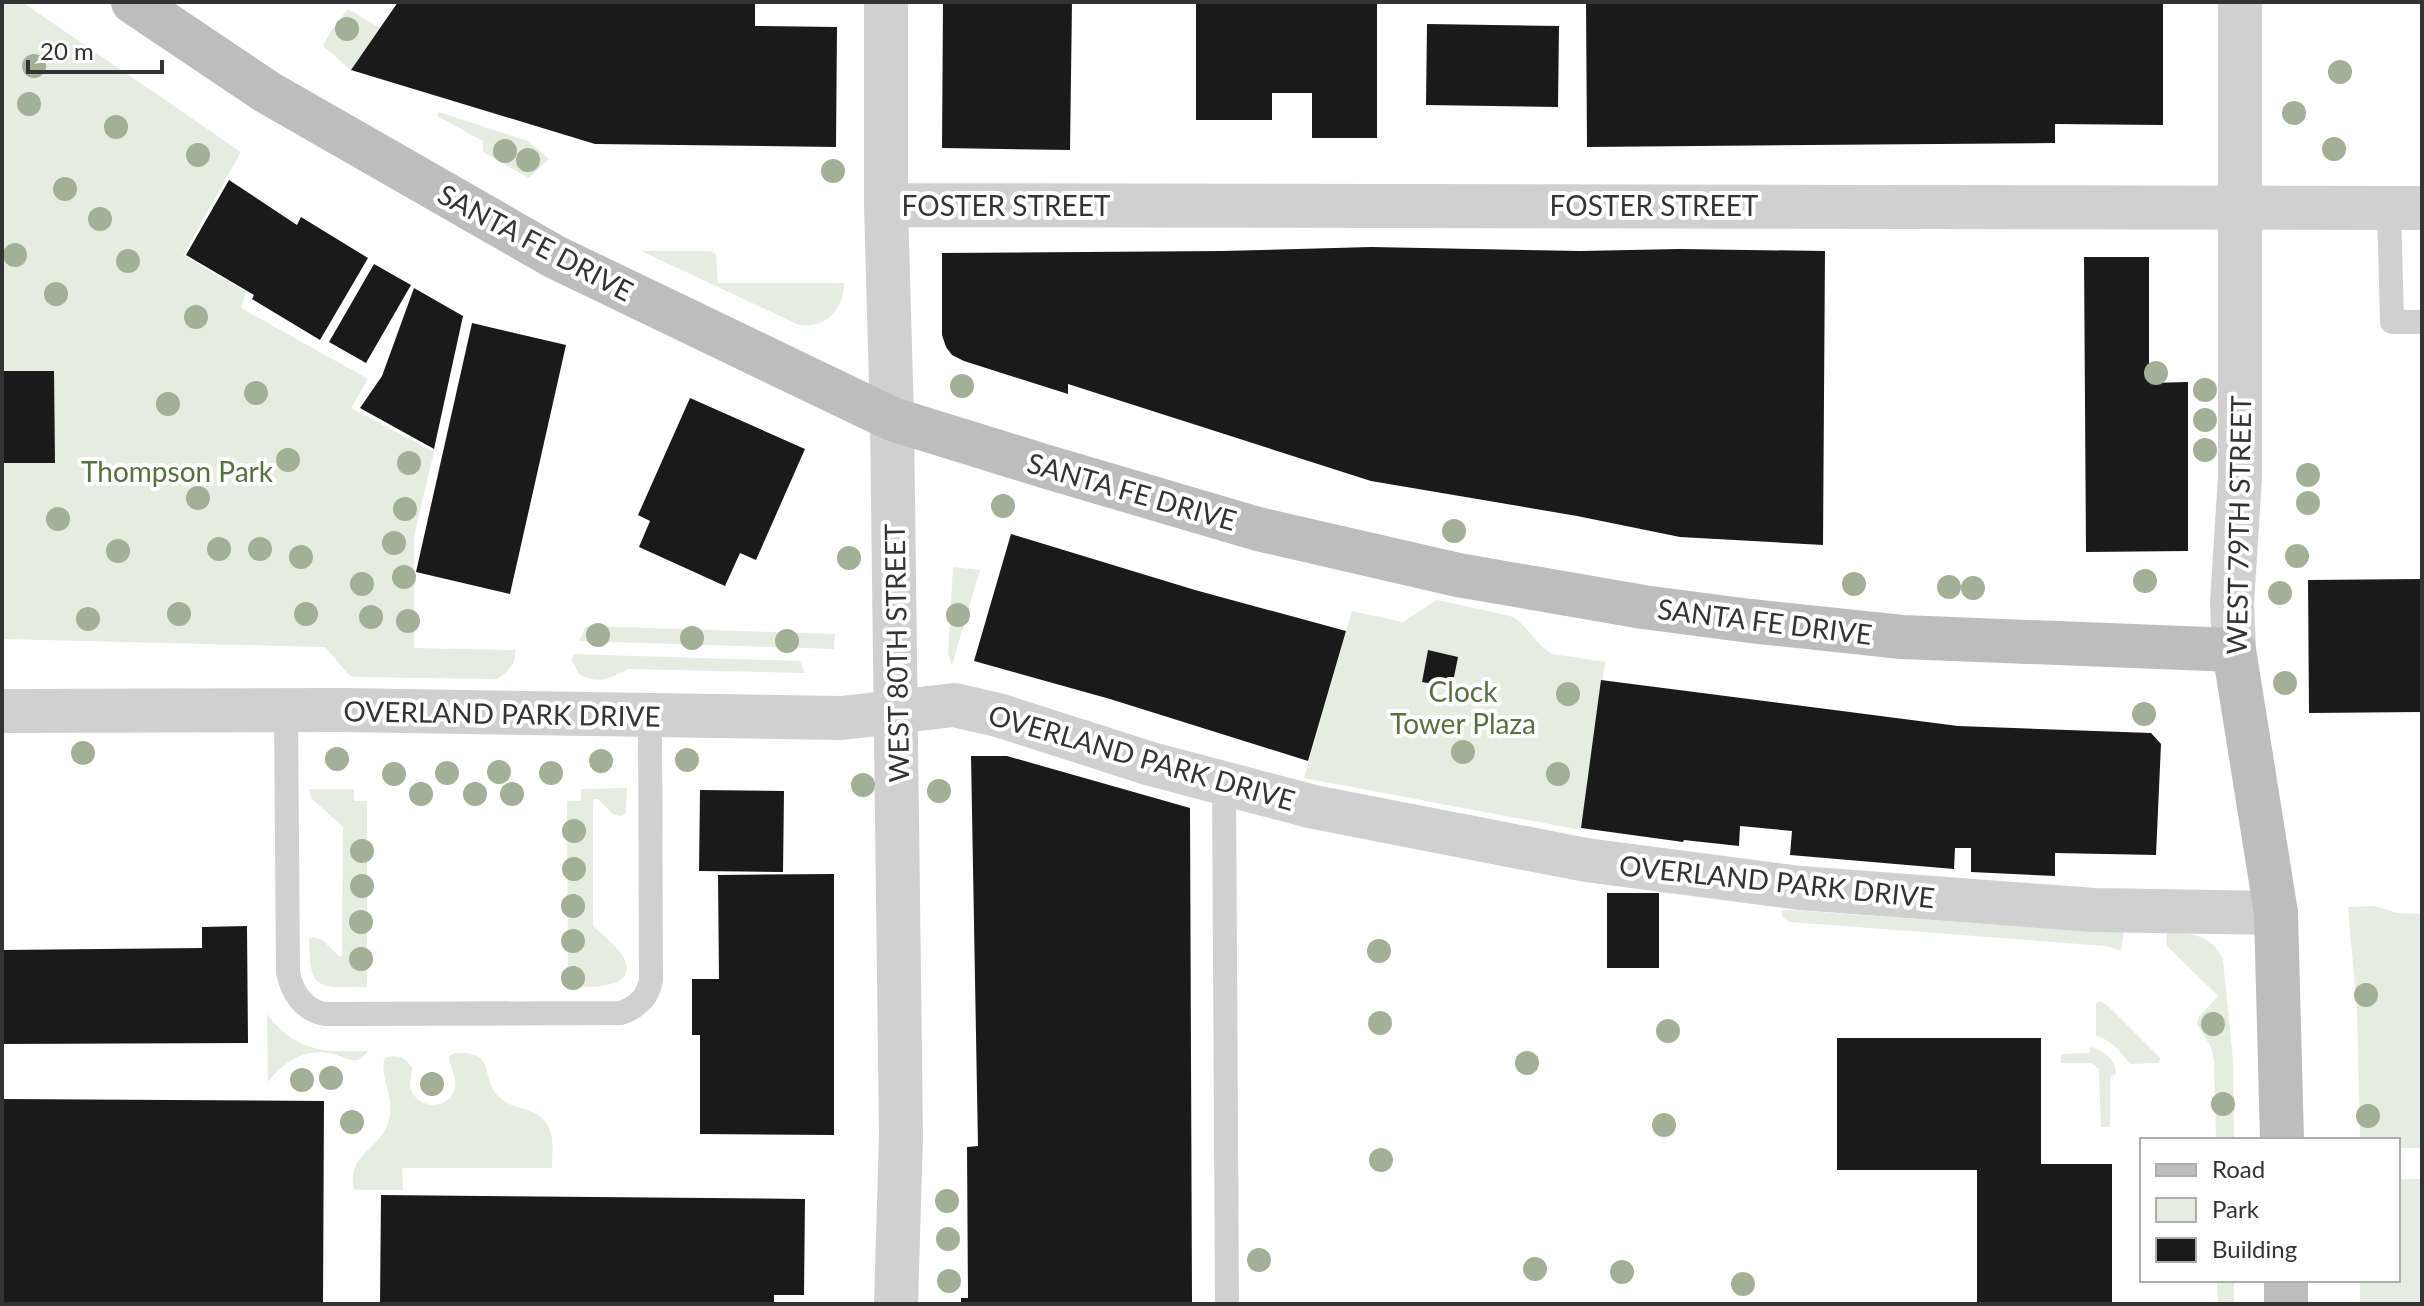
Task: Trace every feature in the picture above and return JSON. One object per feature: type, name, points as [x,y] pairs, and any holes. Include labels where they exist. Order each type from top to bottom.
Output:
[{"type":"main road","name":"SANTA FE DRIVE","points":[[133,2],[267,92],[555,257],[892,419],[1258,529],[1458,575],[1750,621],[1902,637],[2234,650]]},
{"type":"main road","name":"WEST 79TH STREET","points":[[2234,650],[2276,913],[2282,1138]]},
{"type":"main road","points":[[2286,1282],[2286,1304]]},
{"type":"street","name":"WEST 80TH STREET","points":[[886,2],[886,205],[897,712],[901,1137],[896,1304]]},
{"type":"street","name":"WEST 79TH STREET","points":[[2234,650],[2232,603],[2240,477],[2240,2]]},
{"type":"street","name":"FOSTER STREET","points":[[886,205],[2406,208]]},
{"type":"street","name":"OVERLAND PARK DRIVE","points":[[2,711],[286,710],[842,718],[954,705],[970,707],[1151,764],[1314,807],[1586,860],[1786,887],[2094,910],[2276,913]]},
{"type":"lane","points":[[2406,208],[2392,322],[2422,322]]},
{"type":"lane","points":[[286,710],[288,972],[290,983],[304,1004],[325,1014],[621,1013],[638,1005],[650,989],[651,980],[650,716]]},
{"type":"lane","points":[[1224,783],[1227,1304]]},
{"type":"green space","name":"Thompson Park","points":[[2,2],[22,2],[241,152],[183,255],[246,292],[241,308],[368,379],[351,408],[434,452],[414,536],[414,648],[515,650],[513,663],[504,674],[496,679],[354,677],[325,647],[2,639]]},
{"type":"green space","points":[[348,9],[380,28],[351,70],[323,46]]},
{"type":"green space","points":[[439,112],[528,141],[549,159],[529,178],[483,152],[483,141],[437,116]]},
{"type":"green space","points":[[641,251],[710,251],[716,254],[718,283],[844,283],[841,301],[825,320],[817,324],[799,325]]},
{"type":"green space","points":[[953,567],[980,570],[952,665],[948,653]]},
{"type":"green space","name":"Clock Tower Plaza","points":[[1437,600],[1510,616],[1552,654],[1605,662],[1581,830],[1304,778],[1352,611],[1403,622]]},
{"type":"green space","points":[[586,626],[835,634],[834,649],[579,641]]},
{"type":"green space","points":[[573,654],[800,661],[805,673],[628,669],[598,680],[579,674],[572,661]]},
{"type":"green space","points":[[627,788],[626,812],[622,816],[613,814],[598,799],[593,799],[593,926],[618,949],[627,969],[618,982],[597,987],[568,987],[567,801],[581,801],[581,789]]},
{"type":"green space","points":[[309,789],[354,789],[354,801],[367,801],[367,987],[327,986],[315,978],[311,969],[309,939],[312,937],[321,939],[342,956],[343,827],[311,798]]},
{"type":"green space","points":[[2375,906],[2396,913],[2421,914],[2422,1148],[2400,1148],[2400,1138],[2360,1138],[2357,1009],[2348,907]]},
{"type":"green space","points":[[1781,911],[2124,930],[2121,951],[2106,946],[1790,922],[1783,918]]},
{"type":"green space","points":[[2166,932],[2192,934],[2213,945],[2223,960],[2233,1060],[2234,1138],[2216,1138],[2214,1060],[2211,1047],[2197,1024],[2199,1017],[2218,996],[2167,946]]},
{"type":"green space","points":[[2100,1001],[2160,1058],[2159,1063],[2130,1064],[2111,1043],[2096,1036],[2096,1003]]},
{"type":"green space","points":[[267,1014],[289,1036],[312,1048],[368,1051],[355,1060],[324,1052],[305,1054],[281,1068],[268,1082]]},
{"type":"green space","points":[[2090,1047],[2108,1056],[2114,1064],[2116,1074],[2110,1077],[2110,1127],[2101,1127],[2099,1069],[2091,1063],[2061,1063],[2061,1054],[2087,1053]]},
{"type":"green space","points":[[455,1053],[477,1056],[486,1066],[493,1089],[499,1097],[542,1118],[551,1135],[552,1168],[402,1168],[403,1190],[354,1190],[353,1177],[359,1159],[379,1139],[389,1120],[385,1058],[397,1056],[406,1061],[412,1067],[412,1092],[422,1102],[436,1105],[448,1099],[455,1086],[449,1056]]},
{"type":"green space","points":[[2400,1179],[2422,1179],[2422,1304],[2360,1304],[2360,1282],[2400,1282]]},
{"type":"green space","points":[[2217,1282],[2234,1282],[2234,1304],[2218,1304]]},
{"type":"building","points":[[398,2],[755,2],[755,26],[837,27],[836,147],[595,144],[351,70]]},
{"type":"building","points":[[943,2],[1072,2],[1070,150],[942,148]]},
{"type":"building","points":[[1196,2],[1377,2],[1377,138],[1312,138],[1312,93],[1272,93],[1272,120],[1196,120]]},
{"type":"building","points":[[1586,2],[2163,2],[2163,125],[2055,124],[2055,143],[1587,147]]},
{"type":"building","points":[[1427,24],[1559,26],[1558,107],[1426,105]]},
{"type":"building","points":[[229,180],[297,225],[301,217],[368,258],[320,340],[252,299],[254,295],[186,255]]},
{"type":"building","points":[[1371,247],[1825,251],[1823,545],[1680,537],[1371,481],[1068,384],[1068,394],[964,361],[952,355],[942,335],[942,253]]},
{"type":"building","points":[[2084,257],[2149,257],[2149,383],[2188,382],[2188,551],[2086,552]]},
{"type":"building","points":[[374,264],[411,285],[366,363],[329,342]]},
{"type":"building","points":[[414,288],[463,316],[434,449],[360,408],[382,376]]},
{"type":"building","points":[[472,323],[566,345],[510,594],[416,572]]},
{"type":"building","points":[[3,371],[54,371],[55,463],[4,463]]},
{"type":"building","points":[[690,398],[805,449],[756,560],[740,553],[725,586],[639,547],[650,521],[638,515]]},
{"type":"building","points":[[1011,534],[1195,590],[1346,631],[1308,761],[1110,699],[974,661]]},
{"type":"building","points":[[2422,579],[2422,712],[2309,713],[2308,580]]},
{"type":"building","points":[[1428,650],[1458,657],[1452,687],[1422,682]]},
{"type":"building","points":[[1601,680],[1958,726],[2151,733],[2161,744],[2156,855],[2055,853],[2055,876],[1971,872],[1971,848],[1955,848],[1954,869],[1790,855],[1792,831],[1740,826],[1739,846],[1581,828]]},
{"type":"building","points":[[971,756],[1007,756],[1190,808],[1192,1304],[961,1304],[961,1298],[968,1298],[967,1147],[978,1146]]},
{"type":"building","points":[[700,790],[784,791],[783,872],[699,871]]},
{"type":"building","points":[[834,874],[834,1135],[700,1134],[700,1035],[692,1035],[692,979],[719,979],[718,875]]},
{"type":"building","points":[[1607,893],[1659,893],[1659,968],[1607,968]]},
{"type":"building","points":[[247,926],[248,1043],[2,1044],[2,950],[202,948],[202,927]]},
{"type":"building","points":[[1837,1038],[2041,1038],[2041,1164],[2112,1164],[2112,1304],[1977,1304],[1977,1170],[1837,1170]]},
{"type":"building","points":[[2,1099],[324,1101],[323,1304],[2,1304]]},
{"type":"building","points":[[381,1195],[805,1199],[804,1295],[774,1295],[774,1304],[380,1304]]}]
